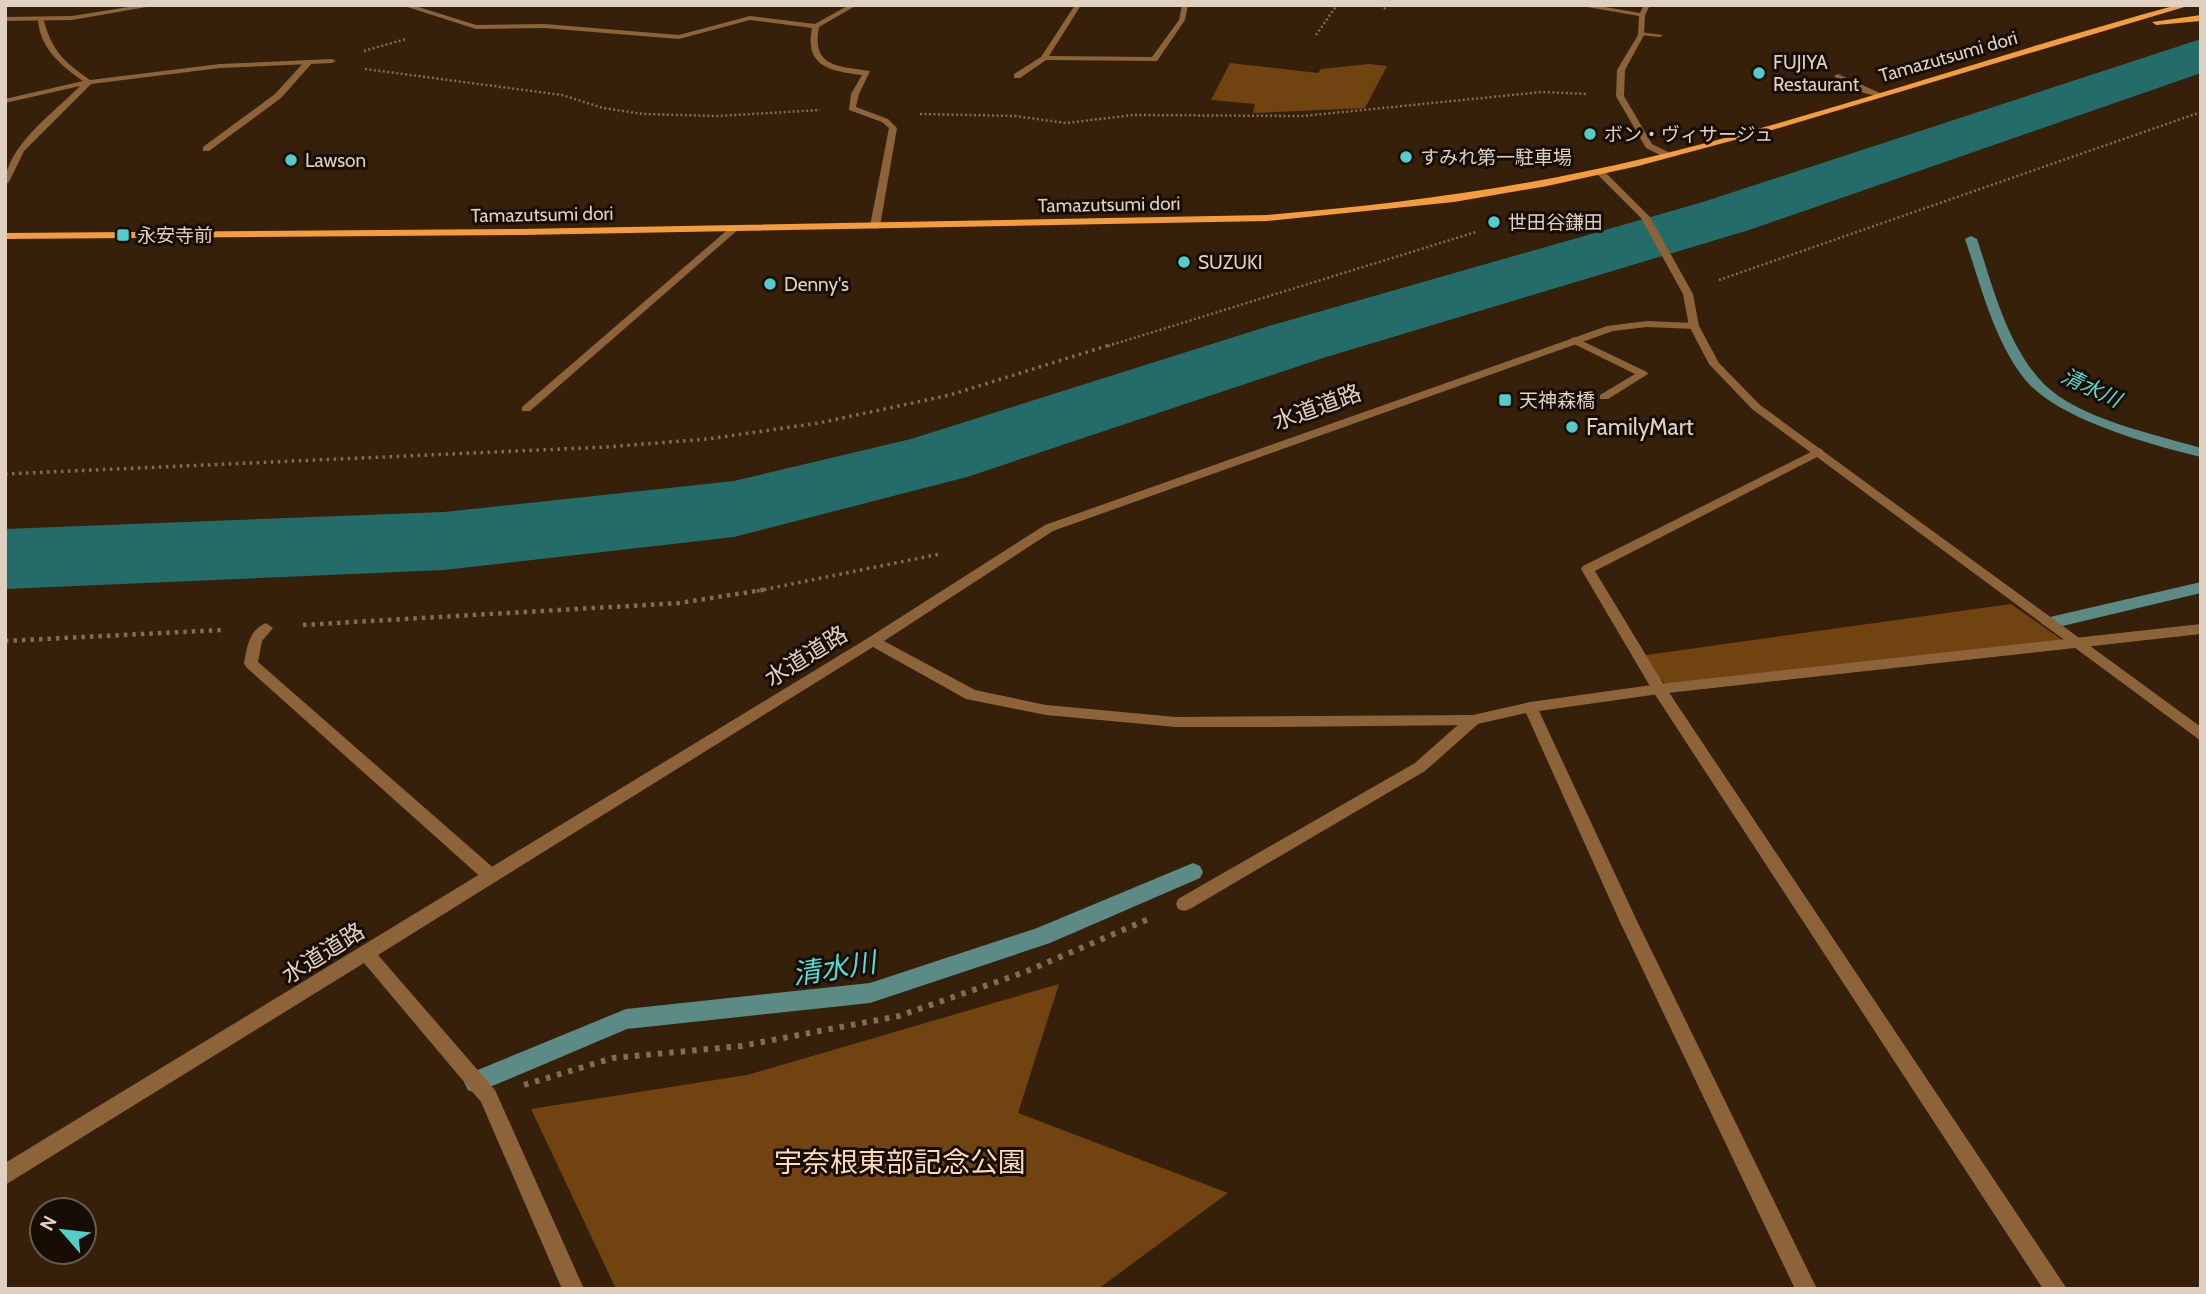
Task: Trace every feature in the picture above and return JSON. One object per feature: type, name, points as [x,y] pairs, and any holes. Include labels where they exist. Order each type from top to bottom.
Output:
[{"type":"main road","name":"Tamazutsumi dori","points":[[5,236],[875,226],[1266,218],[1332,214],[1391,207],[1600,172],[2187,5]]},
{"type":"main road","points":[[2117,23],[2201,18]]},
{"type":"street","points":[[5,19],[72,19],[155,5]]},
{"type":"street","points":[[404,5],[476,27],[565,27],[679,37],[750,18],[816,26],[854,5]]},
{"type":"street","points":[[1017,76],[1044,58],[1078,5]]},
{"type":"street","points":[[1044,58],[1154,59],[1182,20],[1185,5]]},
{"type":"street","points":[[1579,5],[1642,15]]},
{"type":"street","points":[[1647,5],[1642,15],[1641,33],[1620,70],[1620,96],[1649,146],[1667,155]]},
{"type":"street","points":[[40,18],[43,35],[57,60],[89,82]]},
{"type":"street","points":[[816,26],[811,41],[817,57],[826,65],[841,70],[867,73],[855,94],[852,108],[857,112],[887,120],[893,128],[875,226]]},
{"type":"street","points":[[1641,33],[1660,35]]},
{"type":"street","points":[[5,101],[89,82],[256,62],[332,61]]},
{"type":"street","points":[[206,149],[278,96],[309,62]]},
{"type":"street","points":[[1838,76],[1846,82],[1878,94]]},
{"type":"street","points":[[5,181],[20,150],[89,82]]},
{"type":"street","points":[[1600,172],[1645,217],[1688,294],[1694,326],[1714,364],[1756,407],[2201,735]]},
{"type":"street","points":[[526,409],[735,228]]},
{"type":"street","name":"水道道路","points":[[5,1175],[873,641],[1049,528],[1611,328],[1647,324],[1694,326]]},
{"type":"street","points":[[1574,340],[1643,374],[1604,397]]},
{"type":"street","points":[[1819,452],[1588,569],[1659,689],[2056,1289]]},
{"type":"street","points":[[266,628],[255,640],[251,663],[491,876]]},
{"type":"street","points":[[873,641],[971,695],[1046,710],[1176,722],[1473,720],[1530,707],[1659,689],[2201,629]]},
{"type":"street","points":[[1530,707],[1629,922],[1806,1289]]},
{"type":"street","points":[[1184,904],[1420,767],[1473,720]]},
{"type":"street","points":[[366,953],[488,1096],[573,1289]]},
{"type":"path","points":[[1317,35],[1337,5]]},
{"type":"path","points":[[1384,9],[1387,5]]},
{"type":"path","points":[[332,61],[457,23]]},
{"type":"path","points":[[1688,294],[1715,282],[2201,112]]},
{"type":"path","points":[[5,474],[606,447],[708,439],[819,423],[950,395],[1325,281],[1484,229]]},
{"type":"path","points":[[5,641],[679,603],[796,585],[943,553]]},
{"type":"path","points":[[488,1096],[613,1058],[741,1046],[899,1016],[1025,972],[1184,904]]},
{"type":"green space","points":[[1230,63],[1318,73],[1321,69],[1369,64],[1387,66],[1365,108],[1253,113],[1255,104],[1211,100]]},
{"type":"green space","points":[[2011,604],[2068,644],[1669,688],[1639,656]]},
{"type":"green space","name":"宇奈根東部記念公園","points":[[1059,984],[1018,1113],[1228,1193],[1098,1289],[616,1289],[531,1109],[747,1075]]},
{"type":"waterway","points":[[5,559],[444,541],[734,509],[937,459],[1296,342],[1726,216],[2201,55]]},
{"type":"waterway","name":"清水川","points":[[1971,239],[2008,340],[2029,376],[2041,389],[2056,400],[2095,418],[2201,453]]},
{"type":"waterway","name":"清水川","points":[[2050,623],[2201,587]]},
{"type":"waterway","name":"清水川","points":[[476,1082],[626,1019],[870,993],[1042,936],[1193,872]]},
{"type":"place","name":"FUJIYA Restaurant","points":[[1759,73]]},
{"type":"place","name":"ボン・ヴィサージュ","points":[[1590,134]]},
{"type":"place","name":"すみれ第一駐車場","points":[[1406,157]]},
{"type":"place","name":"Lawson","points":[[291,160]]},
{"type":"place","name":"世田谷鎌田","points":[[1494,222]]},
{"type":"place","name":"永安寺前","points":[[123,235]]},
{"type":"place","name":"SUZUKI","points":[[1184,262]]},
{"type":"place","name":"Denny's","points":[[770,284]]},
{"type":"place","name":"天神森橋","points":[[1505,400]]},
{"type":"place","name":"FamilyMart","points":[[1572,427]]}]
